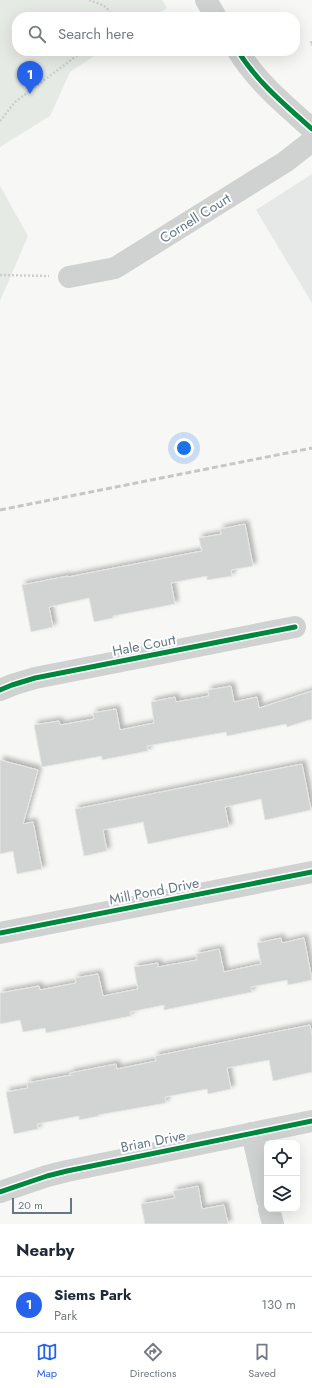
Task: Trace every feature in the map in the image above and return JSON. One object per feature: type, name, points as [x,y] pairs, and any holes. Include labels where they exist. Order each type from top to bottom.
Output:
[{"type":"street","points":[[206,0],[213,12]]},
{"type":"street","points":[[241,56],[258,80],[312,129]]},
{"type":"street","name":"Cornell Court","points":[[69,277],[115,268],[285,162],[312,140]]},
{"type":"street","name":"Hale Court","points":[[0,690],[35,678],[295,627]]},
{"type":"street","name":"Mill Pond Drive","points":[[0,933],[312,872]]},
{"type":"street","name":"Brian Drive","points":[[0,1192],[66,1171],[312,1121]]},
{"type":"street","points":[[252,1133],[264,1186]]},
{"type":"street","points":[[270,1212],[273,1224]]},
{"type":"path","points":[[89,0],[104,5],[110,12]]},
{"type":"path","points":[[312,42],[310,43],[312,45]]},
{"type":"path","points":[[0,121],[16,102],[76,56]]},
{"type":"path","points":[[0,275],[69,277]]},
{"type":"shaded area","points":[[0,0],[162,0],[167,8],[161,12],[12,12],[12,56],[94,56],[70,72],[50,116],[0,147]]},
{"type":"shaded area","points":[[312,174],[312,303],[256,210]]},
{"type":"shaded area","points":[[0,186],[28,236],[0,301]]},
{"type":"building","points":[[245,524],[253,566],[231,570],[232,576],[207,580],[207,576],[171,583],[175,604],[113,616],[113,618],[94,622],[89,598],[49,607],[53,627],[31,632],[22,585],[202,551],[199,538],[222,534],[220,529]]},
{"type":"building","points":[[231,686],[234,702],[257,697],[259,708],[312,691],[312,719],[287,727],[286,724],[227,736],[226,732],[147,746],[148,751],[102,760],[102,756],[42,767],[34,725],[59,721],[60,725],[94,719],[93,713],[116,709],[120,730],[154,723],[151,702],[175,697],[176,702],[209,696],[208,690]]},
{"type":"building","points":[[0,760],[38,770],[23,824],[33,822],[42,869],[17,874],[13,851],[0,854]]},
{"type":"building","points":[[302,764],[311,810],[265,820],[261,799],[225,807],[229,827],[148,844],[143,822],[103,830],[107,851],[84,856],[75,809]]},
{"type":"building","points":[[281,938],[282,943],[304,938],[312,980],[288,985],[287,980],[251,987],[252,992],[164,1010],[164,1005],[130,1012],[131,1016],[46,1033],[45,1028],[23,1032],[20,1020],[0,1024],[0,993],[39,986],[40,990],[76,983],[75,978],[98,974],[103,996],[138,989],[134,967],[158,963],[158,967],[197,960],[196,954],[219,949],[224,972],[261,964],[257,943]]},
{"type":"building","points":[[310,1025],[312,1035],[312,1072],[273,1081],[269,1060],[227,1068],[231,1089],[208,1094],[207,1089],[165,1097],[166,1103],[98,1115],[99,1116],[79,1120],[79,1116],[37,1124],[38,1129],[14,1134],[6,1092],[28,1088],[27,1083],[71,1075],[70,1073],[116,1064],[117,1069],[156,1061],[155,1056]]},
{"type":"building","points":[[198,1186],[202,1209],[224,1205],[228,1224],[145,1224],[141,1204],[175,1198],[173,1191]]},
{"type":"railway","points":[[0,510],[312,448]]},
{"type":"cycle path","points":[[242,56],[263,83],[312,129]]},
{"type":"cycle path","points":[[0,690],[35,678],[295,627]]},
{"type":"cycle path","points":[[0,933],[312,872]]},
{"type":"cycle path","points":[[0,1192],[47,1176],[67,1171],[312,1121]]},
{"type":"place","name":"Siems Park","points":[[30,94]]}]
